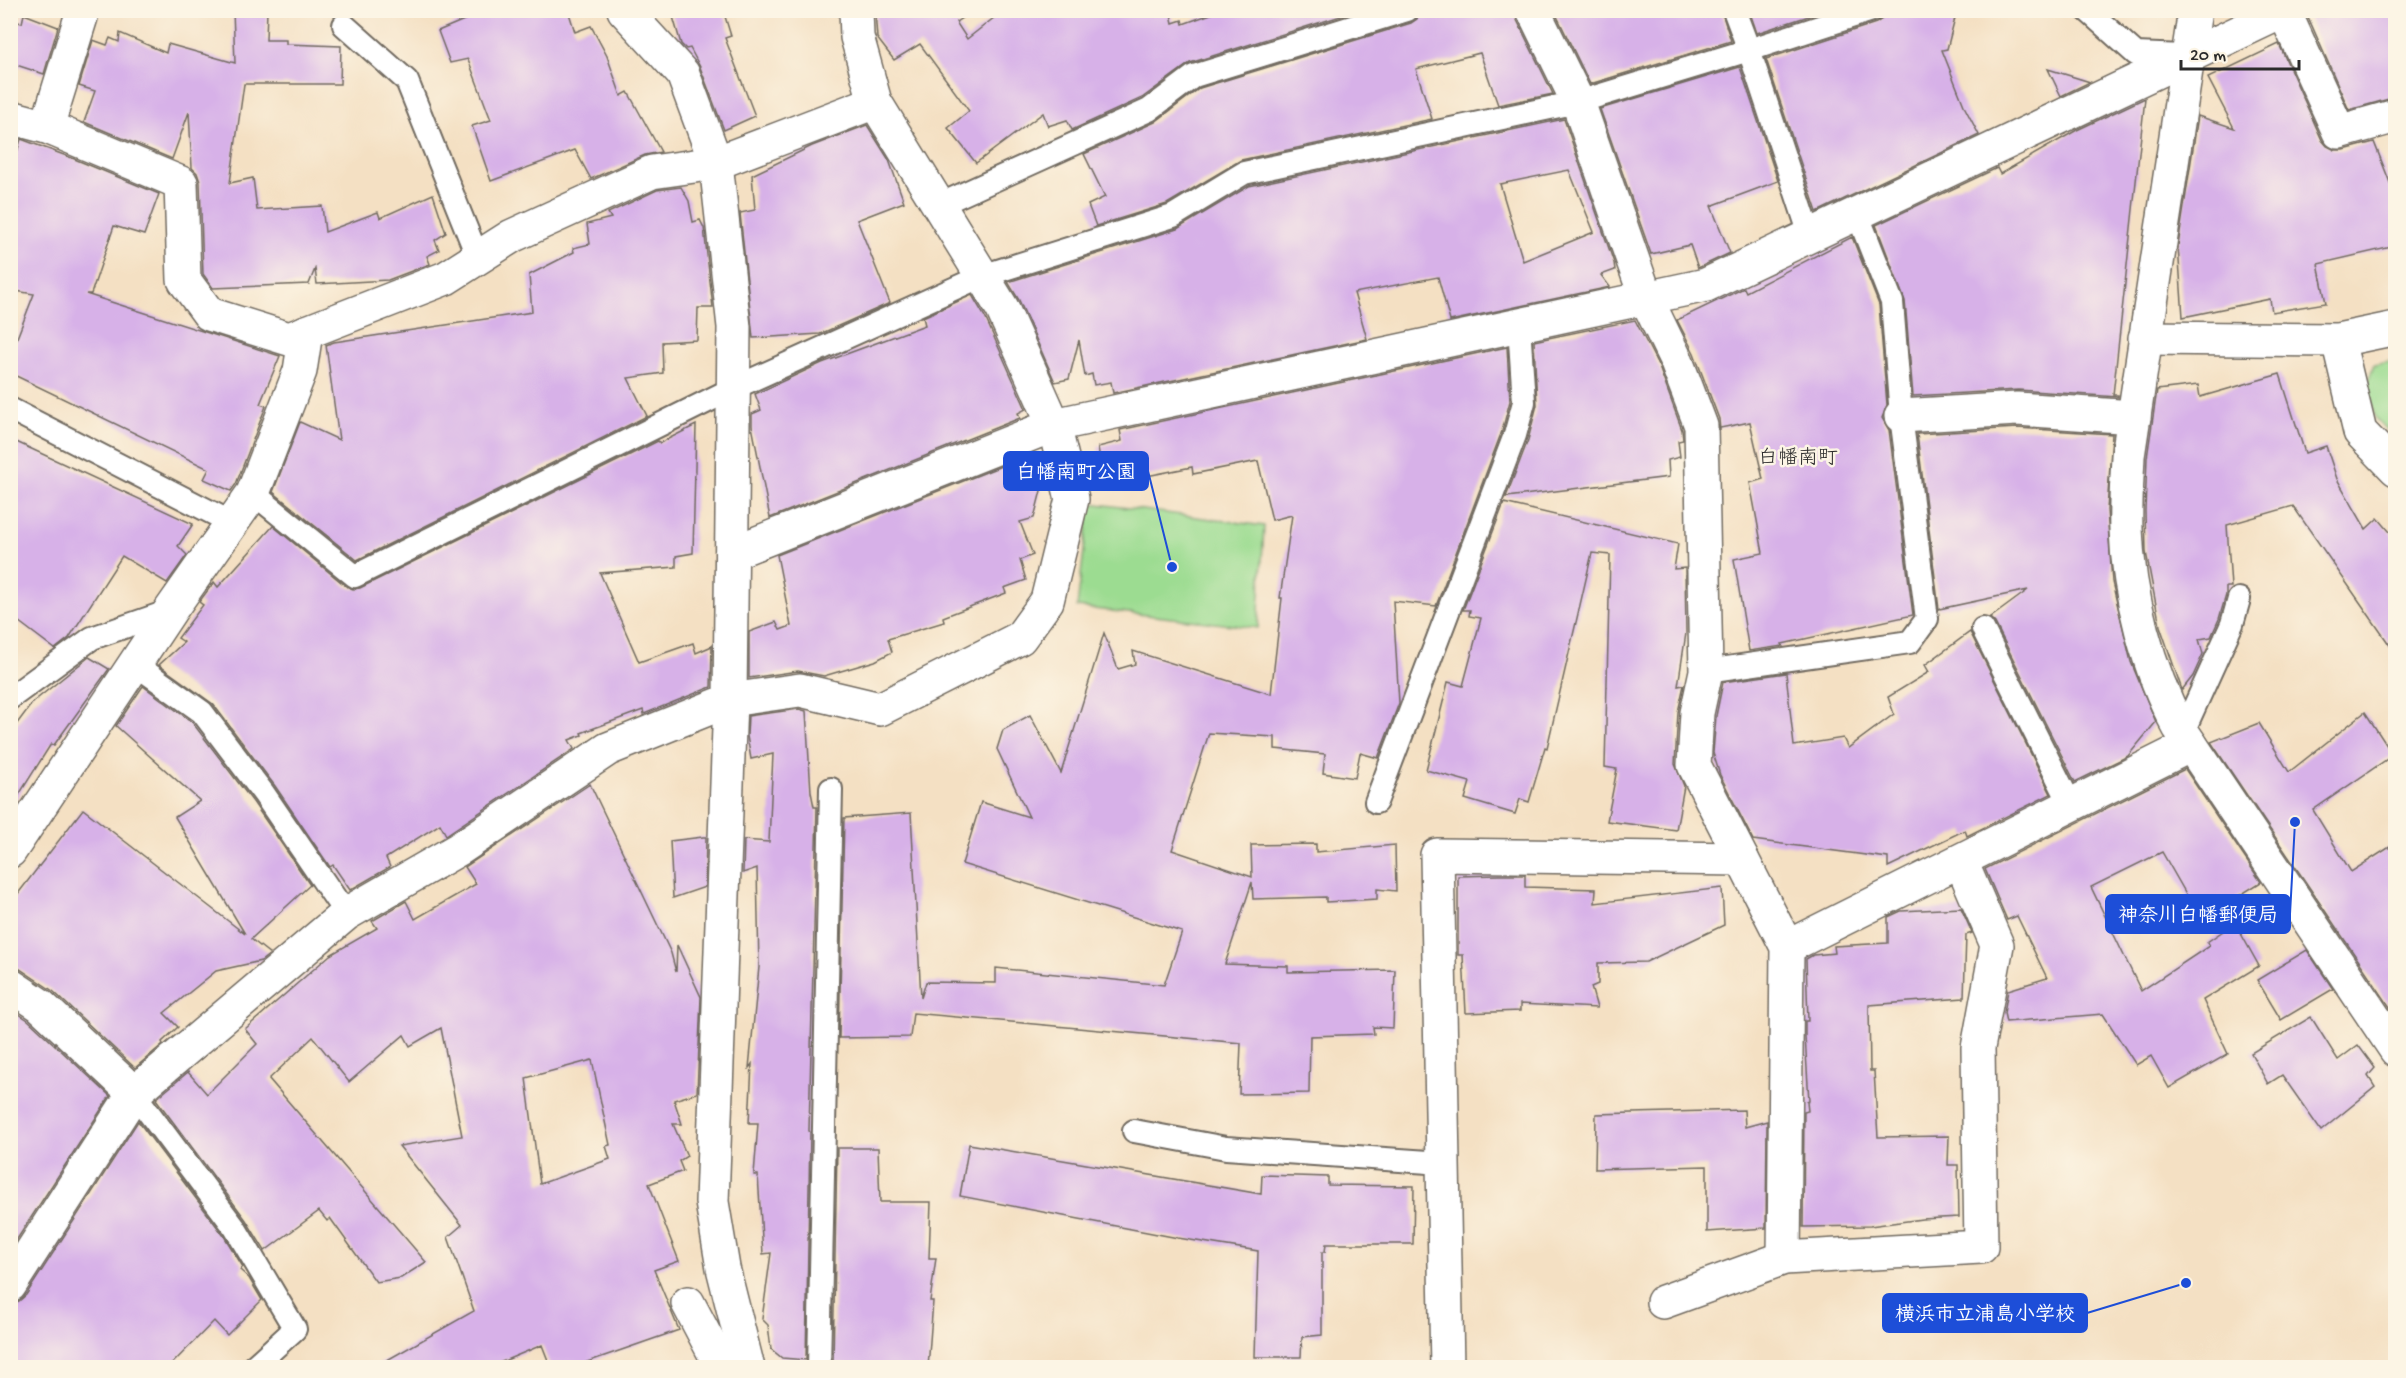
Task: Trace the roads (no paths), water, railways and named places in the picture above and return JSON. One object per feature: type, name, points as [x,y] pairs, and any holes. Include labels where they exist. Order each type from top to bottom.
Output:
[{"type":"street","points":[[47,127],[81,17],[80,10]]},
{"type":"street","points":[[624,10],[683,74],[717,163],[734,327],[730,700],[712,1202],[723,1268],[724,1367]]},
{"type":"street","points":[[10,1285],[134,1093],[346,914],[459,849],[608,749],[730,700],[800,690],[880,709],[1020,638],[1047,601],[1072,499],[1054,424],[1002,308],[876,102],[857,37],[856,10]]},
{"type":"street","points":[[1533,10],[1578,102],[1646,298],[1676,360],[1701,426],[1706,671],[1697,714],[1694,765],[1787,947],[1784,1258]]},
{"type":"street","points":[[2195,10],[2128,456],[2126,530],[2133,594],[2152,665],[2167,704],[2187,739],[2396,1050]]},
{"type":"street","points":[[732,554],[1054,424],[1706,285],[2285,11],[2339,132],[2396,116]]},
{"type":"street","points":[[10,117],[47,127],[181,183],[184,280],[209,314],[289,339],[446,278],[512,236],[652,172],[717,163],[876,102]]},
{"type":"street","points":[[2145,338],[2338,340],[2396,328]]},
{"type":"street","points":[[10,851],[170,611],[253,493],[300,371],[306,332]]},
{"type":"street","points":[[2338,340],[2360,432],[2396,469]]},
{"type":"street","points":[[1901,416],[2018,409],[2134,417]]},
{"type":"street","points":[[1787,947],[2071,805],[2187,739]]},
{"type":"street","points":[[1447,1368],[1437,855],[1742,859]]},
{"type":"street","points":[[1663,1302],[1784,1258],[1981,1247],[1978,1048],[1996,945],[1958,861]]},
{"type":"street","points":[[10,985],[40,1005],[134,1093]]},
{"type":"street","points":[[688,1303],[724,1367]]},
{"type":"lane","points":[[939,205],[1149,110],[1194,76],[1407,10]]},
{"type":"lane","points":[[1734,10],[1810,235]]},
{"type":"lane","points":[[253,493],[355,576],[734,388],[982,276],[1173,216],[1244,173],[1578,102],[1872,10]]},
{"type":"lane","points":[[2087,10],[2136,54],[2188,57]]},
{"type":"lane","points":[[344,25],[407,81],[478,258]]},
{"type":"lane","points":[[1706,671],[1910,642],[1927,619],[1901,416],[1892,302],[1857,213]]},
{"type":"lane","points":[[1376,802],[1515,435],[1524,402],[1519,325]]},
{"type":"lane","points":[[10,409],[232,524]]},
{"type":"lane","points":[[2187,739],[2232,624],[2238,600]]},
{"type":"lane","points":[[10,698],[93,638],[170,611]]},
{"type":"lane","points":[[1983,629],[2071,805]]},
{"type":"lane","points":[[135,664],[202,712],[264,794],[346,914]]},
{"type":"lane","points":[[819,1368],[831,789]]},
{"type":"lane","points":[[134,1093],[235,1228],[295,1329],[252,1368]]},
{"type":"lane","points":[[1134,1131],[1226,1148],[1443,1163]]},
{"type":"place","name":"白幡南町公園","points":[[1172,567]]},
{"type":"place","name":"神奈川白幡郵便局","points":[[2295,822]]},
{"type":"place","name":"横浜市立浦島小学校","points":[[2186,1283]]},
{"type":"district","name":"白幡南町","points":[[1798,459]]}]
